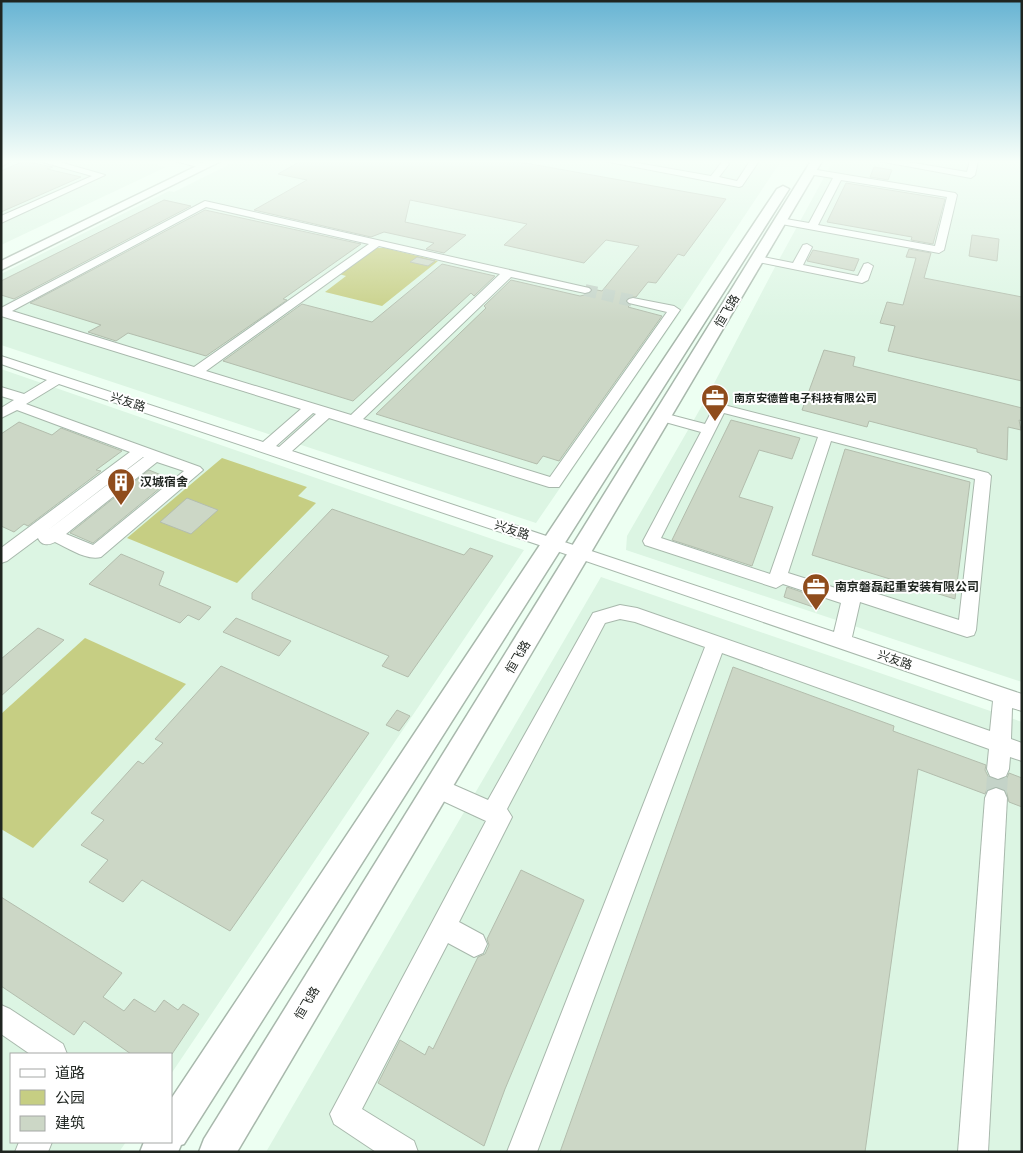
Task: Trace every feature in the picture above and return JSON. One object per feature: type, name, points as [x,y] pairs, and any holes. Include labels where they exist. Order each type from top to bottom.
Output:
[{"type":"main road","points":[[1,255],[89,215]]},
{"type":"main road","points":[[1,266],[101,215]]},
{"type":"main road","name":"恒飞路","points":[[172,1129],[554,544],[776,215]]},
{"type":"main road","name":"恒飞路","points":[[217,1152],[581,554],[783,215]]},
{"type":"street","points":[[185,215],[2,312],[554,483],[674,310],[633,301]]},
{"type":"street","points":[[253,215],[585,290]]},
{"type":"street","points":[[812,227],[818,215]]},
{"type":"street","points":[[780,221],[939,250],[947,215]]},
{"type":"street","points":[[196,372],[377,243]]},
{"type":"street","points":[[796,267],[807,247]]},
{"type":"street","points":[[758,259],[862,280],[868,266]]},
{"type":"street","points":[[353,421],[508,273]]},
{"type":"street","name":"兴友路","points":[[1,360],[554,544],[1012,700]]},
{"type":"street","points":[[1,414],[58,379]]},
{"type":"street","points":[[1,391],[20,402],[195,470],[95,553],[53,535]]},
{"type":"street","points":[[265,448],[311,408]]},
{"type":"street","points":[[826,436],[776,582],[651,541],[720,408],[984,476],[967,630],[854,594],[842,642]]},
{"type":"street","points":[[281,453],[326,412]]},
{"type":"street","points":[[663,417],[709,430]]},
{"type":"street","points":[[1,557],[148,453]]},
{"type":"street","points":[[34,532],[48,539],[148,453]]},
{"type":"street","points":[[778,576],[852,600]]},
{"type":"street","points":[[493,814],[599,618],[620,612],[716,643],[1022,752]]},
{"type":"street","points":[[522,1152],[716,643]]},
{"type":"street","points":[[998,769],[1000,744],[1012,700]]},
{"type":"street","points":[[403,1152],[344,1114],[501,817],[438,788]]},
{"type":"street","points":[[973,1152],[996,798]]},
{"type":"street","points":[[443,927],[474,944]]},
{"type":"street","points":[[1,1018],[52,1053]]},
{"type":"shaded area","points":[[1,215],[65,215],[1,245]]},
{"type":"shaded area","points":[[121,215],[745,215],[536,523],[1,345],[1,274]]},
{"type":"shaded area","points":[[804,215],[1022,215],[1022,682],[626,550],[627,536],[707,397]]},
{"type":"shaded area","points":[[1,369],[524,550],[172,1073],[172,1053],[10,1053],[10,1143],[125,1143],[119,1152],[1,1152]]},
{"type":"shaded area","points":[[601,577],[1022,722],[1022,1152],[266,1152]]},
{"type":"green space","points":[[374,248],[385,248],[438,261],[382,306],[325,292],[346,276],[339,274]]},
{"type":"green space","points":[[222,458],[307,487],[298,496],[316,503],[237,583],[127,538]]},
{"type":"green space","points":[[85,638],[186,684],[33,848],[1,829],[1,714]]},
{"type":"building","points":[[134,215],[174,215],[14,299],[1,295],[1,281]]},
{"type":"building","points":[[196,215],[227,215],[361,244],[283,299],[287,300],[206,356],[128,333],[116,341],[88,332],[101,325],[30,303]]},
{"type":"building","points":[[275,215],[407,215],[405,222],[466,235],[444,253],[426,249],[434,243],[384,232],[371,237]]},
{"type":"building","points":[[482,215],[714,215],[684,256],[678,254],[656,283],[648,282],[636,297],[629,297],[626,300],[630,305],[628,307],[662,316],[559,461],[543,456],[537,464],[376,414],[486,308],[484,306],[511,280],[580,296],[589,294],[592,289],[602,291],[639,246],[606,240],[584,263],[504,245],[527,224]]},
{"type":"building","points":[[831,215],[941,215],[933,244],[911,240],[912,237],[827,222]]},
{"type":"building","points":[[972,235],[999,239],[997,261],[969,256]]},
{"type":"building","points":[[909,249],[931,253],[924,278],[1022,297],[1022,381],[888,351],[895,326],[880,323],[887,302],[903,305],[916,258],[906,257]]},
{"type":"building","points":[[813,250],[859,259],[854,271],[807,261]]},
{"type":"building","points":[[417,257],[435,261],[428,266],[410,262]]},
{"type":"building","points":[[442,264],[495,276],[474,296],[471,293],[353,401],[223,361],[302,304],[372,322]]},
{"type":"building","points":[[824,350],[855,357],[853,366],[1022,408],[1022,421],[1019,420],[1021,430],[1008,427],[1007,460],[977,452],[977,449],[869,421],[867,427],[802,410]]},
{"type":"building","points":[[731,420],[800,438],[792,459],[759,450],[739,497],[773,507],[752,566],[672,540]]},
{"type":"building","points":[[19,422],[52,435],[61,428],[122,451],[96,470],[101,471],[28,526],[24,524],[14,532],[1,526],[1,434]]},
{"type":"building","points":[[845,449],[970,482],[955,599],[812,555]]},
{"type":"building","name":"汉城宿舍","points":[[149,470],[171,479],[93,543],[70,533]]},
{"type":"building","points":[[187,498],[218,510],[191,534],[160,522]]},
{"type":"building","points":[[332,509],[464,555],[470,548],[493,556],[408,677],[382,666],[389,656],[252,599],[252,593]]},
{"type":"building","points":[[121,554],[164,572],[159,585],[211,607],[199,620],[188,615],[180,623],[89,584]]},
{"type":"building","points":[[787,587],[822,599],[819,609],[784,597]]},
{"type":"building","points":[[236,618],[291,641],[279,656],[223,632]]},
{"type":"building","points":[[38,628],[64,640],[1,696],[1,659]]},
{"type":"building","points":[[221,666],[369,733],[230,931],[142,880],[123,902],[89,882],[108,860],[81,845],[104,820],[91,813],[138,761],[143,764],[163,743],[155,739]]},
{"type":"building","points":[[733,667],[894,726],[893,731],[986,765],[985,770],[989,778],[999,781],[1007,778],[1009,773],[1022,778],[1022,807],[1009,802],[1006,790],[997,786],[987,789],[985,794],[918,769],[865,1152],[560,1152]]},
{"type":"building","points":[[397,710],[410,716],[399,731],[386,725]]},
{"type":"building","points":[[521,870],[584,900],[505,1089],[484,1146],[378,1083],[400,1040],[425,1055],[429,1046],[433,1049],[478,957],[485,954],[489,945],[487,939]]},
{"type":"building","points":[[1,897],[122,973],[103,997],[124,1011],[134,999],[155,1012],[164,1000],[178,1010],[183,1004],[199,1014],[172,1054],[130,1053],[84,1021],[74,1035],[1,986]]},
{"type":"tunnel","points":[[585,290],[633,301]]},
{"type":"tunnel","points":[[996,798],[998,769]]},
{"type":"place","name":"南京安德普电子科技有限公司","points":[[715,422]]},
{"type":"place","name":"汉城宿舍","points":[[121,506]]},
{"type":"place","name":"南京磐磊起重安装有限公司","points":[[816,611]]}]
